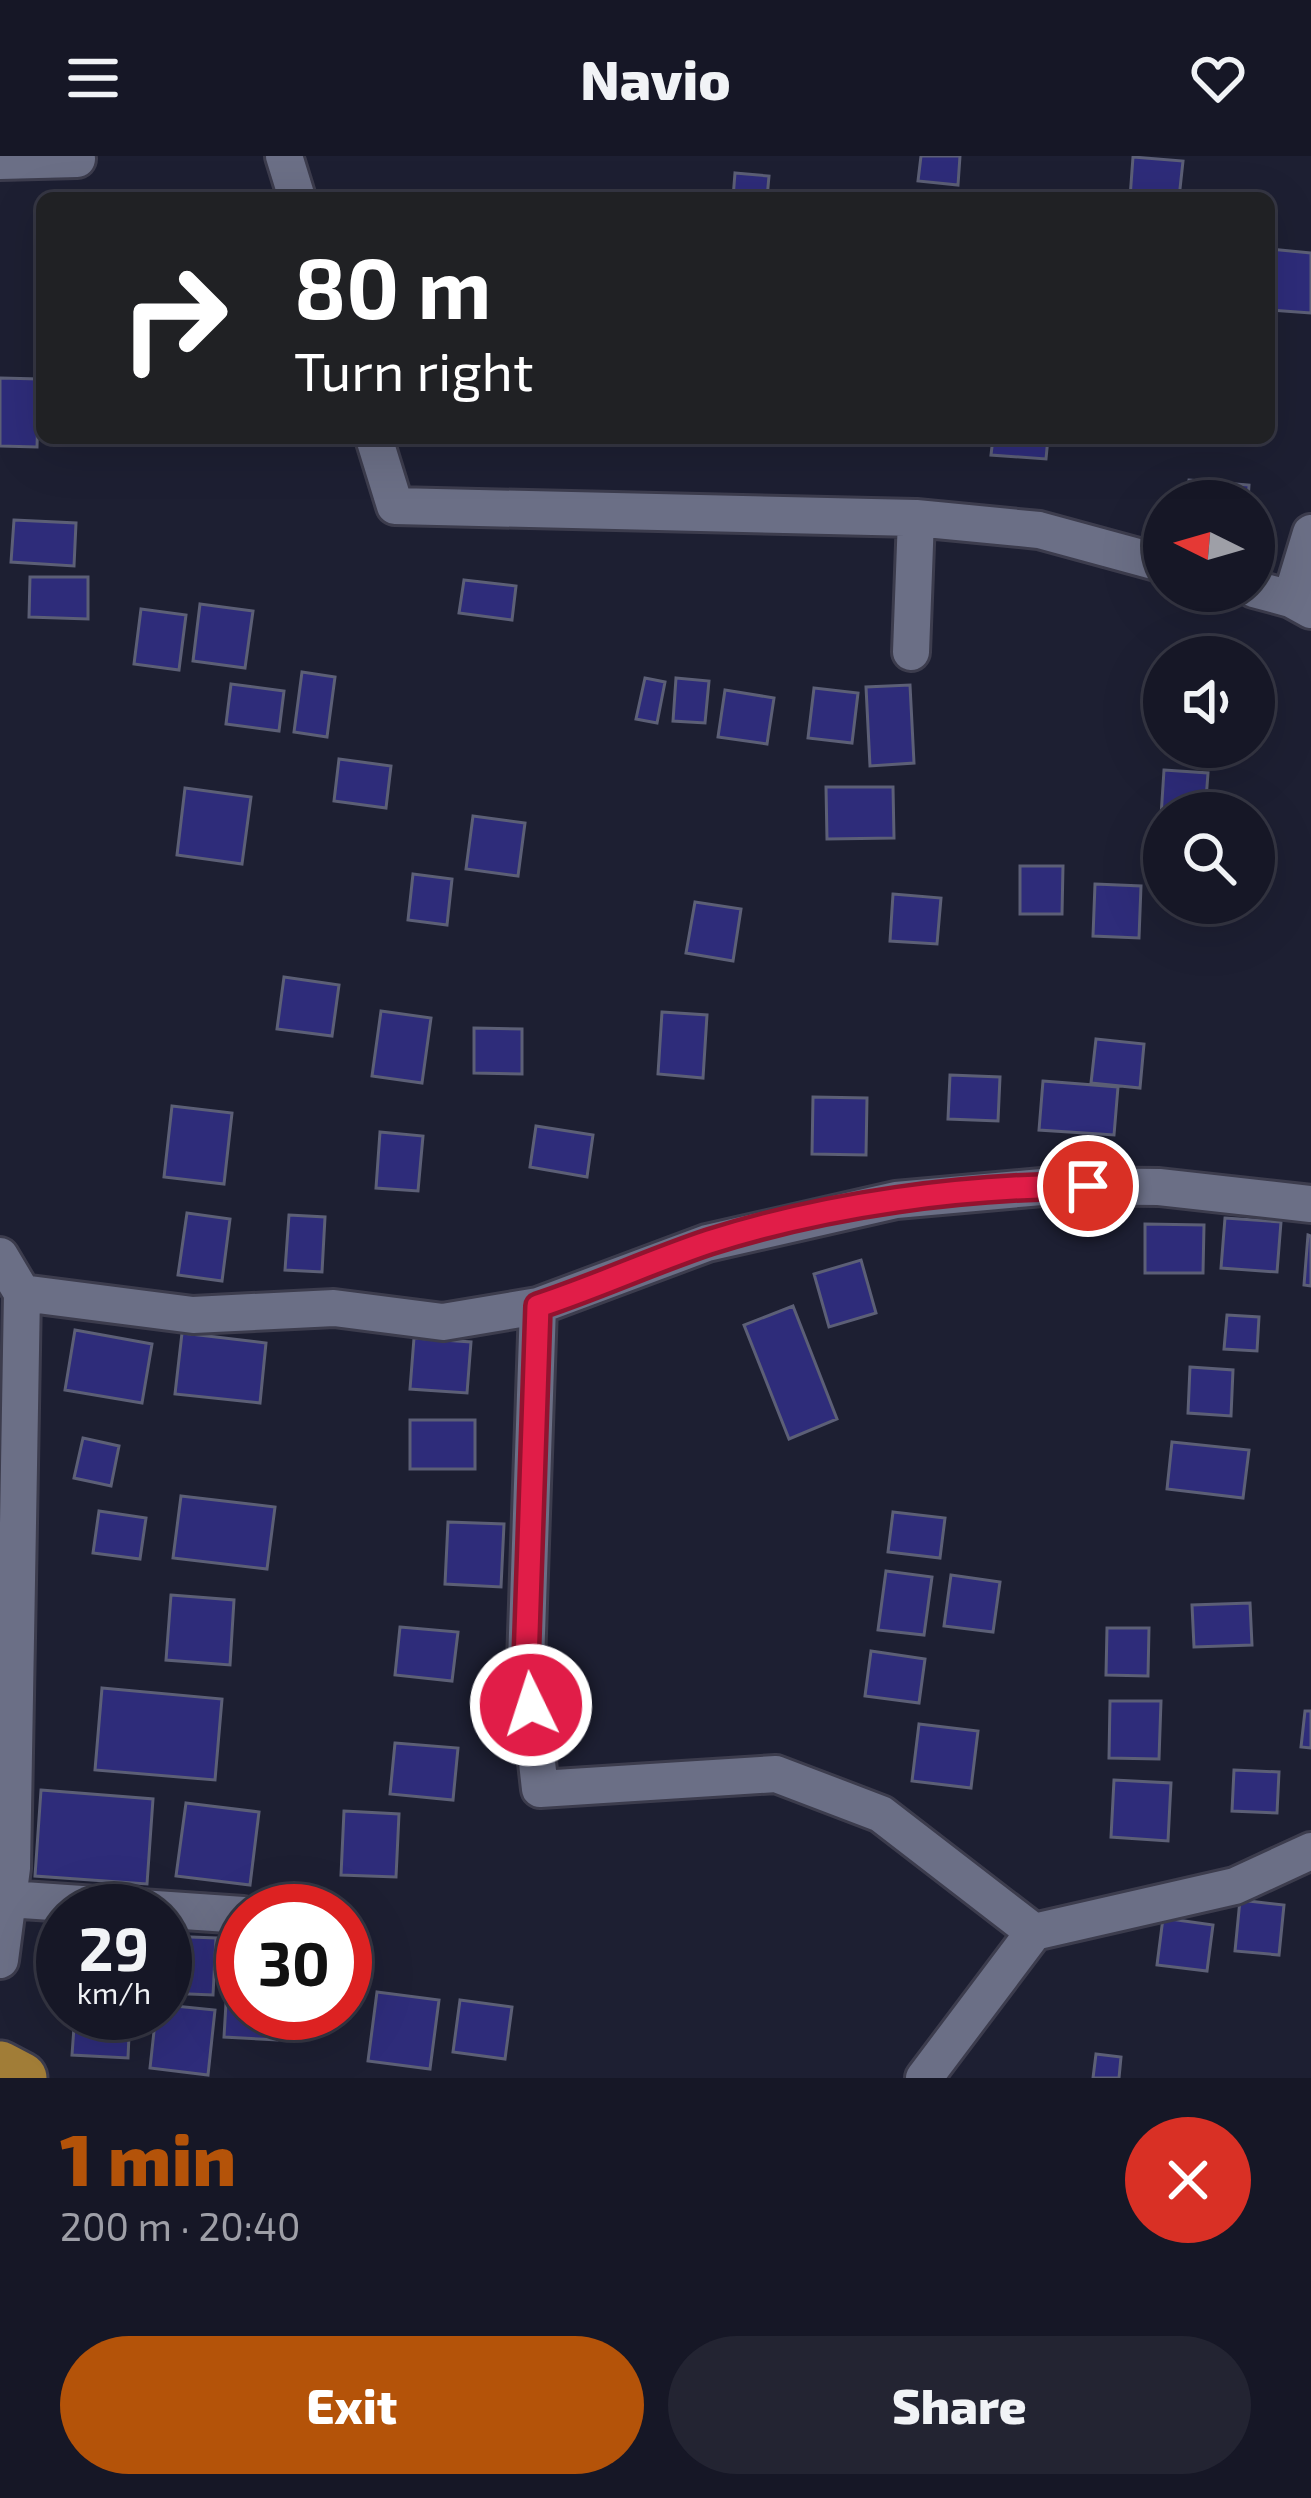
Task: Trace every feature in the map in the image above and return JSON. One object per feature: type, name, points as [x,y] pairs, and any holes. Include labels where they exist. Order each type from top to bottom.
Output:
[{"type":"highway","points":[[0,2067],[21,2078]]},
{"type":"street","points":[[284,156],[295,192]]},
{"type":"street","points":[[0,161],[85,157]]},
{"type":"street","points":[[376,444],[395,506],[916,518],[1039,530],[1143,558]]},
{"type":"street","points":[[911,652],[916,518]]},
{"type":"street","points":[[1301,605],[1311,533]]},
{"type":"street","points":[[22,1293],[193,1316],[334,1308],[443,1322],[538,1306],[707,1243],[896,1200],[1053,1186],[1159,1186],[1311,1204]]},
{"type":"street","points":[[0,1256],[22,1293],[8,1899],[0,1960]]},
{"type":"street","points":[[538,1306],[526,1663],[540,1789],[776,1774],[881,1814],[1034,1932]]},
{"type":"street","points":[[924,2078],[1034,1932],[1217,1892],[1311,1851]]},
{"type":"street","points":[[8,1899],[216,1913]]},
{"type":"building","points":[[921,156],[960,156],[958,185],[918,181]]},
{"type":"building","points":[[1133,157],[1183,161],[1180,192],[1130,192]]},
{"type":"building","points":[[735,173],[769,176],[768,192],[733,192]]},
{"type":"building","points":[[1275,250],[1311,253],[1311,313],[1275,310]]},
{"type":"building","points":[[0,378],[36,379],[37,447],[0,446]]},
{"type":"building","points":[[992,444],[1047,444],[1046,459],[991,455]]},
{"type":"building","points":[[14,520],[76,523],[74,566],[11,562]]},
{"type":"building","points":[[30,577],[88,577],[88,619],[29,617]]},
{"type":"building","points":[[464,580],[516,586],[512,620],[459,613]]},
{"type":"building","points":[[200,604],[253,611],[245,668],[193,661]]},
{"type":"building","points":[[141,609],[186,615],[179,670],[134,664]]},
{"type":"building","points":[[302,672],[335,677],[327,737],[294,732]]},
{"type":"building","points":[[645,678],[665,682],[657,723],[636,719]]},
{"type":"building","points":[[676,678],[709,681],[705,723],[673,721]]},
{"type":"building","points":[[231,684],[284,691],[279,731],[226,724]]},
{"type":"building","points":[[910,685],[914,763],[870,766],[866,687]]},
{"type":"building","points":[[814,688],[858,693],[852,743],[808,738]]},
{"type":"building","points":[[725,690],[774,698],[767,744],[718,737]]},
{"type":"building","points":[[339,759],[391,766],[386,808],[334,801]]},
{"type":"building","points":[[1164,770],[1208,773],[1207,792],[1163,792]]},
{"type":"building","points":[[826,787],[893,787],[894,838],[827,839]]},
{"type":"building","points":[[185,788],[251,797],[242,864],[177,855]]},
{"type":"building","points":[[473,816],[525,823],[518,876],[466,869]]},
{"type":"building","points":[[1020,866],[1063,866],[1062,914],[1020,914]]},
{"type":"building","points":[[413,874],[452,879],[447,925],[408,920]]},
{"type":"building","points":[[1095,884],[1141,886],[1139,938],[1093,936]]},
{"type":"building","points":[[893,894],[941,898],[937,944],[890,941]]},
{"type":"building","points":[[695,902],[741,909],[733,961],[686,953]]},
{"type":"building","points":[[284,977],[339,985],[332,1036],[277,1029]]},
{"type":"building","points":[[381,1011],[431,1018],[422,1083],[372,1076]]},
{"type":"building","points":[[662,1012],[707,1015],[703,1078],[658,1074]]},
{"type":"building","points":[[474,1028],[522,1029],[522,1074],[474,1073]]},
{"type":"building","points":[[1096,1039],[1144,1044],[1140,1088],[1091,1083]]},
{"type":"building","points":[[950,1075],[1000,1077],[998,1121],[948,1119]]},
{"type":"building","points":[[1043,1081],[1118,1087],[1114,1135],[1039,1130]]},
{"type":"building","points":[[813,1097],[867,1098],[866,1155],[812,1154]]},
{"type":"building","points":[[172,1106],[232,1113],[224,1184],[164,1177]]},
{"type":"building","points":[[536,1126],[593,1135],[587,1177],[530,1167]]},
{"type":"building","points":[[380,1132],[423,1136],[418,1191],[376,1188]]},
{"type":"building","points":[[187,1213],[230,1219],[222,1281],[178,1275]]},
{"type":"building","points":[[289,1215],[325,1217],[322,1272],[285,1270]]},
{"type":"building","points":[[1225,1218],[1281,1222],[1277,1272],[1221,1268]]},
{"type":"building","points":[[1145,1224],[1204,1225],[1203,1273],[1145,1273]]},
{"type":"building","points":[[1311,1236],[1311,1286],[1304,1285]]},
{"type":"building","points":[[861,1260],[876,1313],[829,1327],[814,1274]]},
{"type":"building","points":[[793,1306],[837,1419],[789,1439],[744,1325]]},
{"type":"building","points":[[1227,1315],[1259,1317],[1257,1351],[1224,1349]]},
{"type":"building","points":[[75,1330],[152,1344],[142,1403],[65,1390]]},
{"type":"building","points":[[182,1333],[266,1343],[260,1403],[175,1394]]},
{"type":"building","points":[[414,1338],[471,1342],[467,1393],[410,1389]]},
{"type":"building","points":[[1190,1367],[1233,1370],[1231,1416],[1188,1413]]},
{"type":"building","points":[[410,1420],[475,1420],[475,1469],[410,1469]]},
{"type":"building","points":[[83,1438],[119,1446],[111,1486],[74,1478]]},
{"type":"building","points":[[1172,1442],[1249,1450],[1243,1498],[1167,1489]]},
{"type":"building","points":[[181,1496],[275,1507],[267,1569],[173,1558]]},
{"type":"building","points":[[99,1511],[146,1518],[140,1559],[93,1553]]},
{"type":"building","points":[[893,1512],[945,1518],[940,1558],[888,1552]]},
{"type":"building","points":[[448,1522],[504,1524],[501,1587],[445,1584]]},
{"type":"building","points":[[886,1571],[932,1577],[924,1635],[878,1630]]},
{"type":"building","points":[[951,1575],[1000,1582],[993,1632],[944,1626]]},
{"type":"building","points":[[171,1595],[234,1600],[230,1665],[166,1660]]},
{"type":"building","points":[[1250,1603],[1252,1645],[1194,1647],[1192,1605]]},
{"type":"building","points":[[400,1627],[458,1632],[452,1681],[395,1675]]},
{"type":"building","points":[[1107,1628],[1149,1628],[1148,1676],[1106,1675]]},
{"type":"building","points":[[871,1651],[925,1659],[919,1703],[865,1696]]},
{"type":"building","points":[[102,1688],[222,1699],[215,1780],[95,1770]]},
{"type":"building","points":[[1110,1701],[1161,1701],[1159,1759],[1109,1758]]},
{"type":"building","points":[[1305,1711],[1311,1711],[1311,1748],[1301,1747]]},
{"type":"building","points":[[919,1724],[978,1731],[971,1788],[912,1781]]},
{"type":"building","points":[[395,1743],[458,1748],[453,1800],[390,1794]]},
{"type":"building","points":[[1234,1770],[1279,1772],[1277,1813],[1232,1811]]},
{"type":"building","points":[[1114,1780],[1171,1783],[1168,1841],[1111,1837]]},
{"type":"building","points":[[41,1790],[153,1799],[147,1884],[35,1876]]},
{"type":"building","points":[[186,1803],[259,1812],[250,1884],[176,1876]]},
{"type":"building","points":[[344,1811],[399,1814],[396,1877],[341,1875]]},
{"type":"building","points":[[1240,1900],[1284,1905],[1279,1955],[1235,1951]]},
{"type":"building","points":[[1163,1918],[1213,1925],[1207,1971],[1157,1965]]},
{"type":"building","points":[[192,1937],[216,1938],[213,1995],[192,1994]]},
{"type":"building","points":[[377,1992],[439,2000],[430,2069],[368,2061]]},
{"type":"building","points":[[460,2000],[512,2007],[505,2059],[453,2052]]},
{"type":"building","points":[[192,2008],[215,2010],[208,2075],[150,2068],[153,2040],[192,2040]]},
{"type":"building","points":[[73,2040],[129,2040],[128,2058],[72,2055]]},
{"type":"building","points":[[1096,2054],[1121,2057],[1119,2078],[1093,2078]]},
{"type":"route","points":[[531,1705],[526,1663],[538,1306],[707,1243],[794,1221],[896,1200],[1088,1186]]}]
